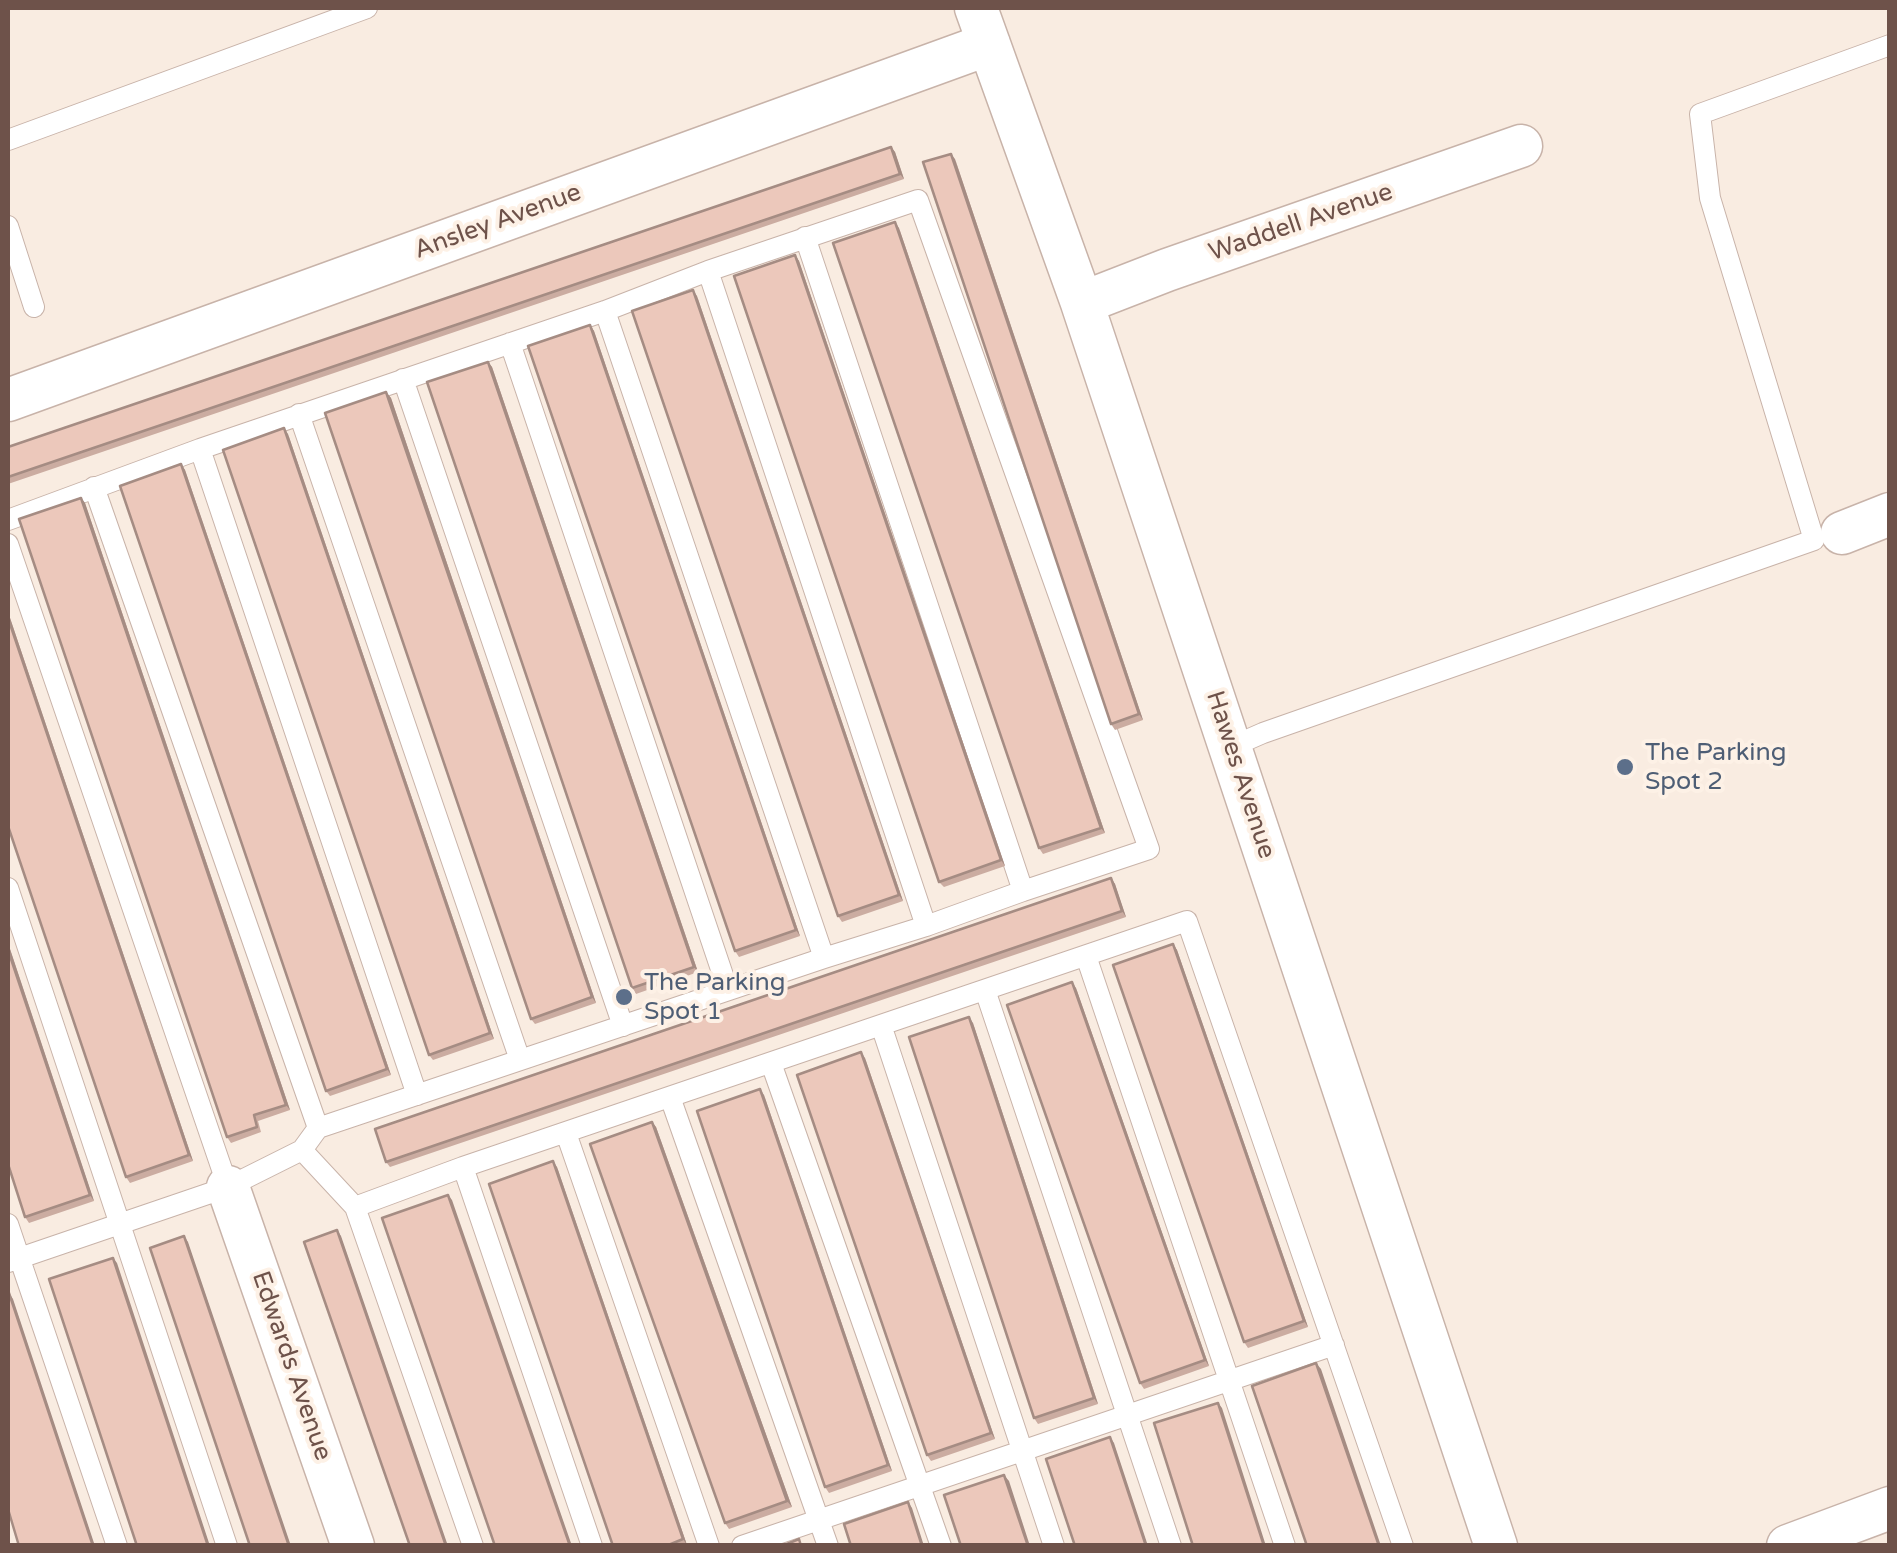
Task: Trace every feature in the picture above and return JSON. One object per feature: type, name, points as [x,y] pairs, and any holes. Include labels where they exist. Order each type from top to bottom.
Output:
[{"type":"street","name":"Hawes Avenue","points":[[982,26],[1082,303],[1496,1546]]},
{"type":"street","name":"Ansley Avenue","points":[[8,400],[982,26]]},
{"type":"street","name":"Waddell Avenue","points":[[1082,303],[1521,146]]},
{"type":"street","points":[[1842,532],[1890,514]]},
{"type":"street","name":"Edwards Avenue","points":[[228,1187],[353,1546]]},
{"type":"street","points":[[1788,1546],[1890,1508]]},
{"type":"lane","points":[[8,140],[367,8]]},
{"type":"lane","points":[[1231,746],[1814,540],[1710,198],[1700,114],[1890,45]]},
{"type":"lane","points":[[8,520],[200,448],[918,200],[1149,849],[318,1128],[302,1150],[228,1187],[13,1260]]},
{"type":"lane","points":[[8,226],[34,306]]},
{"type":"lane","points":[[805,237],[1022,890]]},
{"type":"lane","points":[[708,271],[926,926]]},
{"type":"lane","points":[[605,310],[824,958]]},
{"type":"lane","points":[[510,343],[728,990]]},
{"type":"lane","points":[[403,379],[623,1026]]},
{"type":"lane","points":[[299,414],[520,1060]]},
{"type":"lane","points":[[200,448],[417,1095]]},
{"type":"lane","points":[[94,487],[318,1128]]},
{"type":"lane","points":[[8,544],[228,1187]]},
{"type":"lane","points":[[8,888],[227,1546]]},
{"type":"lane","points":[[355,1208],[462,1168],[1187,922],[1403,1546]]},
{"type":"lane","points":[[1086,956],[1285,1546]]},
{"type":"lane","points":[[985,990],[1171,1546]]},
{"type":"lane","points":[[881,1025],[1054,1546]]},
{"type":"lane","points":[[771,1063],[942,1546]]},
{"type":"lane","points":[[670,1097],[828,1546]]},
{"type":"lane","points":[[566,1133],[709,1546]]},
{"type":"lane","points":[[302,1150],[355,1208],[472,1546]]},
{"type":"lane","points":[[462,1168],[592,1546]]},
{"type":"lane","points":[[8,1224],[13,1260],[117,1546]]},
{"type":"lane","points":[[742,1546],[1334,1345]]},
{"type":"building","points":[[891,147],[900,174],[8,477],[8,447]]},
{"type":"building","points":[[951,154],[1139,714],[1111,724],[923,162]]},
{"type":"building","points":[[895,222],[1101,828],[1039,848],[833,243]]},
{"type":"building","points":[[795,255],[1001,860],[939,882],[734,276]]},
{"type":"building","points":[[693,290],[899,895],[838,916],[632,311]]},
{"type":"building","points":[[590,325],[796,930],[735,951],[528,346]]},
{"type":"building","points":[[488,362],[694,967],[632,988],[427,382]]},
{"type":"building","points":[[386,392],[592,997],[531,1019],[325,413]]},
{"type":"building","points":[[284,428],[490,1033],[429,1055],[223,450]]},
{"type":"building","points":[[181,464],[387,1069],[326,1091],[120,486]]},
{"type":"building","points":[[81,498],[286,1105],[254,1115],[257,1127],[227,1137],[19,519]]},
{"type":"building","points":[[8,618],[189,1155],[126,1177],[8,826]]},
{"type":"building","points":[[1111,878],[1122,911],[386,1162],[375,1129]]},
{"type":"building","points":[[1173,944],[1304,1321],[1244,1342],[1113,965]]},
{"type":"building","points":[[8,950],[90,1195],[25,1217],[8,1164]]},
{"type":"building","points":[[1072,982],[1205,1360],[1140,1383],[1007,1005]]},
{"type":"building","points":[[969,1017],[1094,1398],[1034,1418],[909,1037]]},
{"type":"building","points":[[861,1052],[991,1433],[927,1455],[797,1075]]},
{"type":"building","points":[[760,1089],[888,1465],[825,1487],[697,1111]]},
{"type":"building","points":[[652,1122],[787,1501],[725,1523],[590,1144]]},
{"type":"building","points":[[553,1161],[683,1539],[666,1546],[613,1546],[489,1184]]},
{"type":"building","points":[[448,1195],[570,1546],[495,1546],[382,1218]]},
{"type":"building","points":[[337,1230],[446,1546],[410,1546],[304,1242]]},
{"type":"building","points":[[184,1236],[289,1546],[250,1546],[150,1248]]},
{"type":"building","points":[[113,1258],[208,1546],[137,1546],[49,1279]]},
{"type":"building","points":[[9,1293],[93,1546],[19,1546],[8,1509]]},
{"type":"building","points":[[1316,1363],[1379,1546],[1307,1546],[1252,1386]]},
{"type":"building","points":[[1218,1403],[1264,1546],[1193,1546],[1154,1423]]},
{"type":"building","points":[[1110,1437],[1146,1546],[1075,1546],[1046,1459]]},
{"type":"building","points":[[1004,1475],[1028,1546],[961,1546],[944,1495]]},
{"type":"building","points":[[908,1502],[922,1546],[851,1546],[844,1524]]},
{"type":"building","points":[[799,1539],[801,1546],[782,1546]]},
{"type":"place","name":"The Parking Spot 2","points":[[1625,767]]},
{"type":"place","name":"The Parking Spot 1","points":[[624,997]]}]
